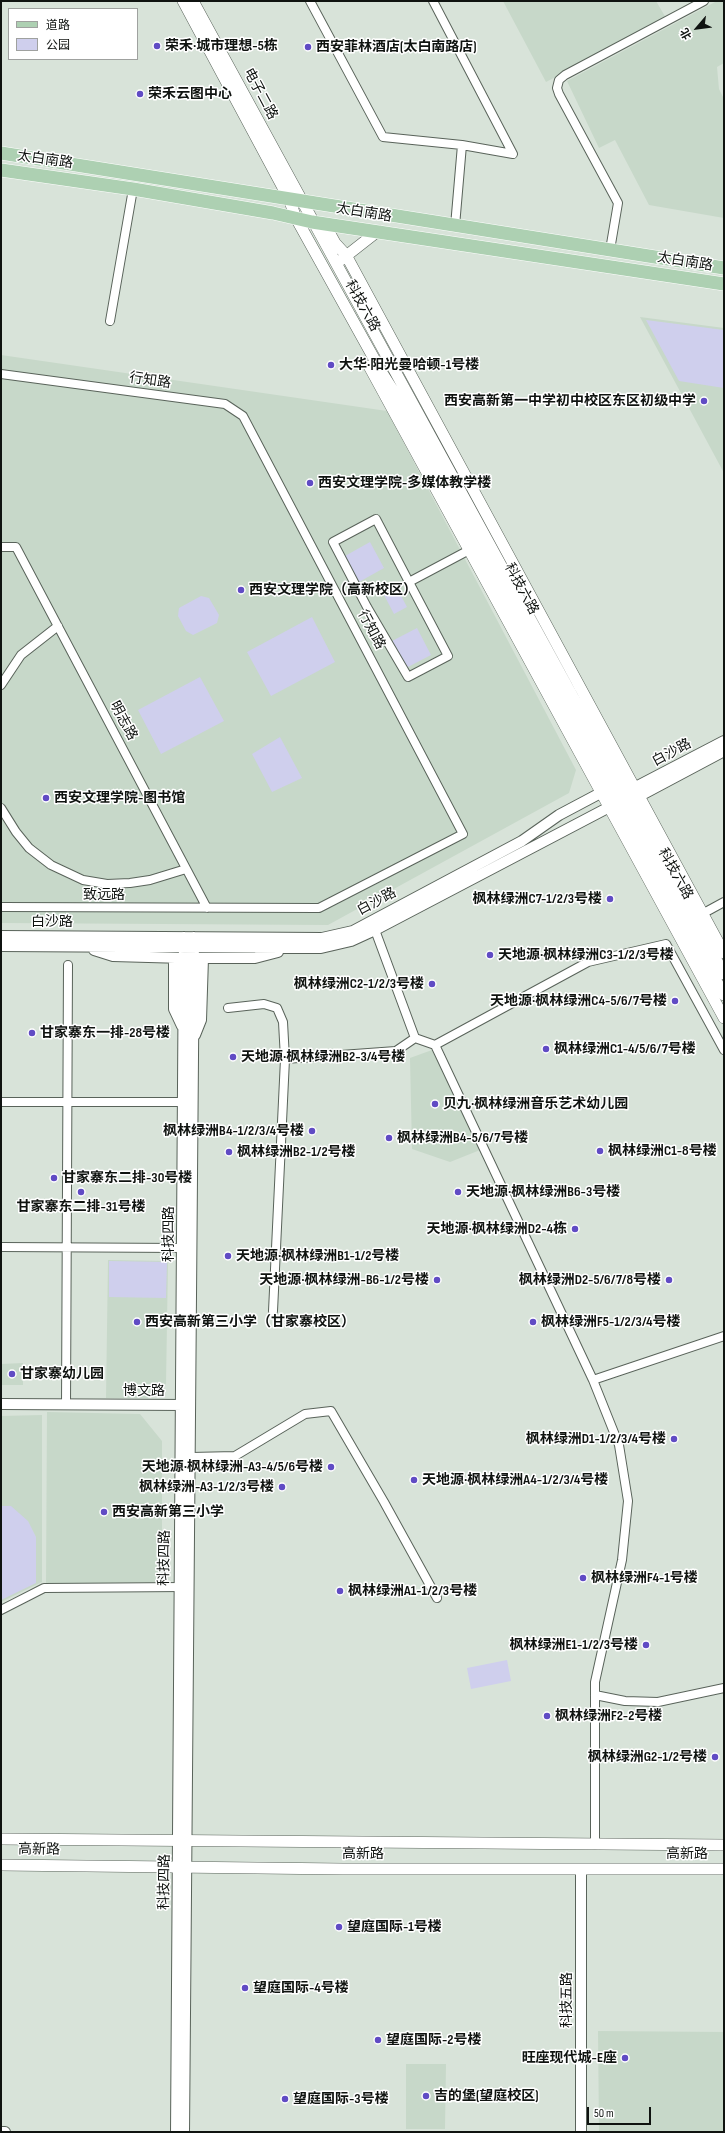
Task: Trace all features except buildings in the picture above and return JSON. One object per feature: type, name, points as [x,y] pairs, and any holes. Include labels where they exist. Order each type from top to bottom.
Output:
[{"type":"main road","name":"电子二路","points":[[183,1],[295,200]]},
{"type":"main road","name":"电子二路","points":[[193,1],[295,200]]},
{"type":"main road","name":"太白南路","points":[[1,153],[724,268]]},
{"type":"main road","name":"太白南路","points":[[1,170],[133,189],[292,217],[318,223],[724,284]]},
{"type":"main road","points":[[295,200],[292,217],[479,545]]},
{"type":"main road","name":"科技六路","points":[[295,200],[318,223],[336,265],[606,790],[724,995]]},
{"type":"main road","points":[[318,223],[346,255],[633,794],[724,953]]},
{"type":"main road","points":[[336,265],[346,255],[378,231]]},
{"type":"main road","name":"科技六路","points":[[479,545],[633,794],[724,974]]},
{"type":"main road","points":[[614,805],[724,1018]]},
{"type":"main road","name":"高新路","points":[[1,1839],[183,1842],[724,1845]]},
{"type":"main road","name":"高新路","points":[[1,1865],[724,1869]]},
{"type":"street","points":[[310,1],[382,137],[462,145],[513,154],[433,1]]},
{"type":"street","points":[[610,250],[618,203],[559,94],[557,88],[559,80],[704,1]]},
{"type":"street","points":[[455,226],[462,145]]},
{"type":"street","points":[[110,321],[133,189]]},
{"type":"street","name":"行知路","points":[[1,374],[225,404],[243,416],[462,834],[319,908],[207,908]]},
{"type":"street","points":[[376,519],[409,582],[448,656],[408,677],[367,607],[333,542],[376,519]]},
{"type":"street","points":[[409,582],[479,545]]},
{"type":"street","name":"明志路","points":[[1,547],[16,547],[207,908]]},
{"type":"street","points":[[1,685],[21,655],[58,626]]},
{"type":"street","name":"白沙路","points":[[1,946],[86,947],[192,954],[291,948],[321,948],[351,941],[375,930],[614,805],[724,741]]},
{"type":"street","name":"白沙路","points":[[633,794],[724,751]]},
{"type":"street","points":[[606,790],[633,794]]},
{"type":"street","name":"白沙路","points":[[1,936],[322,938],[353,931],[522,841],[559,815],[606,790]]},
{"type":"street","points":[[1,808],[16,832],[29,848],[51,866],[83,880],[107,884],[130,883],[150,880],[186,869]]},
{"type":"street","points":[[702,914],[724,902]]},
{"type":"street","name":"致远路","points":[[1,907],[207,908]]},
{"type":"street","points":[[375,930],[415,1038]]},
{"type":"street","name":"科技四路","points":[[184,2132],[183,1587],[193,1038],[192,954],[189,937]]},
{"type":"street","points":[[415,1038],[434,1044],[588,962],[666,944],[724,1050]]},
{"type":"street","points":[[86,947],[113,956],[174,958],[192,954]]},
{"type":"street","name":"科技四路","points":[[183,1587],[191,1457],[186,1405],[183,1248],[184,1029],[192,954]]},
{"type":"street","points":[[174,958],[174,1009],[184,1029]]},
{"type":"street","points":[[66,1405],[68,965]]},
{"type":"street","points":[[228,1008],[264,1004],[277,1008],[283,1022],[285,1059],[273,1311]]},
{"type":"street","points":[[285,1059],[396,1051],[415,1038]]},
{"type":"street","points":[[434,1044],[593,1380],[619,1445],[628,1501],[622,1560],[595,1682],[595,1845]]},
{"type":"street","points":[[1,1102],[183,1102]]},
{"type":"street","points":[[1,1247],[183,1248]]},
{"type":"street","points":[[593,1380],[724,1336]]},
{"type":"street","name":"博文路","points":[[1,1404],[186,1405]]},
{"type":"street","points":[[191,1457],[235,1456],[304,1414],[331,1411],[384,1502],[437,1598]]},
{"type":"street","points":[[1,1610],[44,1588],[183,1587]]},
{"type":"street","points":[[595,1695],[625,1701],[658,1702],[724,1688]]},
{"type":"street","name":"科技四路","points":[[176,2132],[183,1867]]},
{"type":"street","name":"科技五路","points":[[581,1869],[581,2132]]},
{"type":"shaded area","points":[[503,1],[656,1],[666,18],[546,82]]},
{"type":"shaded area","points":[[717,1],[724,1],[724,63],[717,67],[719,89],[724,99],[724,218],[649,205],[615,140],[599,148],[567,81]]},
{"type":"shaded area","name":"西安高新第一中学初中校区东区初级中学","points":[[640,317],[724,328],[724,473]]},
{"type":"shaded area","name":"西安文理学院（高新校区）","points":[[1,355],[387,411],[576,770],[569,793],[328,925],[1,923]]},
{"type":"shaded area","name":"贝九·枫林绿洲音乐艺术幼儿园","points":[[432,1050],[480,1150],[450,1162],[412,1149],[410,1058]]},
{"type":"shaded area","name":"西安高新第三小学（甘家寨校区）","points":[[108,1260],[168,1261],[166,1384],[147,1398],[106,1398]]},
{"type":"shaded area","name":"甘家寨幼儿园","points":[[23,1363],[23,1385],[1,1385],[1,1364]]},
{"type":"shaded area","name":"西安高新第三小学","points":[[47,1412],[140,1414],[162,1441],[162,1582],[46,1584]]},
{"type":"shaded area","points":[[42,1415],[42,1582],[1,1602],[1,1416]]},
{"type":"shaded area","points":[[598,2031],[724,2032],[724,2132],[599,2132]]},
{"type":"shaded area","name":"吉的堡(望庭校区)","points":[[406,2064],[446,2064],[445,2129],[406,2129]]},
{"type":"green space","points":[[646,320],[724,330],[724,388],[679,381]]},
{"type":"green space","points":[[370,542],[384,568],[359,582],[345,556]]},
{"type":"green space","points":[[397,588],[407,607],[394,614],[384,595]]},
{"type":"green space","points":[[201,596],[209,598],[219,615],[217,623],[193,635],[186,631],[178,616],[179,608]]},
{"type":"green space","points":[[312,617],[335,662],[271,696],[247,652]]},
{"type":"green space","points":[[417,628],[431,655],[406,668],[392,641]]},
{"type":"green space","points":[[200,677],[224,721],[161,754],[138,710]]},
{"type":"green space","points":[[280,737],[302,778],[272,792],[252,754]]},
{"type":"green space","points":[[109,1261],[167,1262],[166,1298],[109,1297]]},
{"type":"green space","points":[[1,1506],[11,1506],[28,1521],[36,1537],[36,1583],[1,1600]]},
{"type":"green space","points":[[507,1660],[511,1681],[471,1689],[467,1668]]},
{"type":"place","name":"荣禾·城市理想-5栋","points":[[157,46]]},
{"type":"place","name":"西安菲林酒店(太白南路店)","points":[[308,47]]},
{"type":"place","name":"荣禾云图中心","points":[[140,94]]},
{"type":"place","name":"大华·阳光曼哈顿-1号楼","points":[[331,365]]},
{"type":"place","name":"西安高新第一中学初中校区东区初级中学","points":[[704,401]]},
{"type":"place","name":"西安文理学院-多媒体教学楼","points":[[310,483]]},
{"type":"place","name":"西安文理学院（高新校区）","points":[[241,590]]},
{"type":"place","name":"西安文理学院-图书馆","points":[[46,798]]},
{"type":"place","name":"枫林绿洲C7-1/2/3号楼","points":[[610,899]]},
{"type":"place","name":"天地源·枫林绿洲C3-1/2/3号楼","points":[[490,955]]},
{"type":"place","name":"枫林绿洲C2-1/2/3号楼","points":[[432,984]]},
{"type":"place","name":"天地源·枫林绿洲C4-5/6/7号楼","points":[[675,1001]]},
{"type":"place","name":"甘家寨东一排-28号楼","points":[[32,1033]]},
{"type":"place","name":"枫林绿洲C1-4/5/6/7号楼","points":[[546,1049]]},
{"type":"place","name":"天地源·枫林绿洲B2-3/4号楼","points":[[233,1057]]},
{"type":"place","name":"贝九·枫林绿洲音乐艺术幼儿园","points":[[435,1104]]},
{"type":"place","name":"枫林绿洲B4-1/2/3/4号楼","points":[[312,1131]]},
{"type":"place","name":"枫林绿洲B4-5/6/7号楼","points":[[389,1138]]},
{"type":"place","name":"枫林绿洲C1-8号楼","points":[[600,1151]]},
{"type":"place","name":"枫林绿洲B2-1/2号楼","points":[[229,1152]]},
{"type":"place","name":"甘家寨东二排-30号楼","points":[[54,1178]]},
{"type":"place","name":"甘家寨东二排-31号楼","points":[[81,1192]]},
{"type":"place","name":"天地源·枫林绿洲B6-3号楼","points":[[458,1192]]},
{"type":"place","name":"天地源·枫林绿洲D2-4栋","points":[[575,1229]]},
{"type":"place","name":"天地源·枫林绿洲B1-1/2号楼","points":[[228,1256]]},
{"type":"place","name":"天地源·枫林绿洲-B6-1/2号楼","points":[[437,1280]]},
{"type":"place","name":"枫林绿洲D2-5/6/7/8号楼","points":[[669,1280]]},
{"type":"place","name":"西安高新第三小学（甘家寨校区）","points":[[137,1322]]},
{"type":"place","name":"枫林绿洲F5-1/2/3/4号楼","points":[[533,1322]]},
{"type":"place","name":"甘家寨幼儿园","points":[[12,1374]]},
{"type":"place","name":"枫林绿洲D1-1/2/3/4号楼","points":[[674,1439]]},
{"type":"place","name":"天地源·枫林绿洲-A3-4/5/6号楼","points":[[331,1467]]},
{"type":"place","name":"天地源·枫林绿洲A4-1/2/3/4号楼","points":[[414,1480]]},
{"type":"place","name":"枫林绿洲-A3-1/2/3号楼","points":[[282,1487]]},
{"type":"place","name":"西安高新第三小学","points":[[104,1512]]},
{"type":"place","name":"枫林绿洲F4-1号楼","points":[[583,1578]]},
{"type":"place","name":"枫林绿洲A1-1/2/3号楼","points":[[340,1591]]},
{"type":"place","name":"枫林绿洲E1-1/2/3号楼","points":[[646,1645]]},
{"type":"place","name":"枫林绿洲F2-2号楼","points":[[547,1716]]},
{"type":"place","name":"枫林绿洲G2-1/2号楼","points":[[715,1757]]},
{"type":"place","name":"望庭国际-1号楼","points":[[339,1927]]},
{"type":"place","name":"望庭国际-4号楼","points":[[245,1988]]},
{"type":"place","name":"望庭国际-2号楼","points":[[378,2040]]},
{"type":"place","name":"旺座现代城-E座","points":[[625,2058]]},
{"type":"place","name":"吉的堡(望庭校区)","points":[[426,2096]]},
{"type":"place","name":"望庭国际-3号楼","points":[[285,2099]]}]
